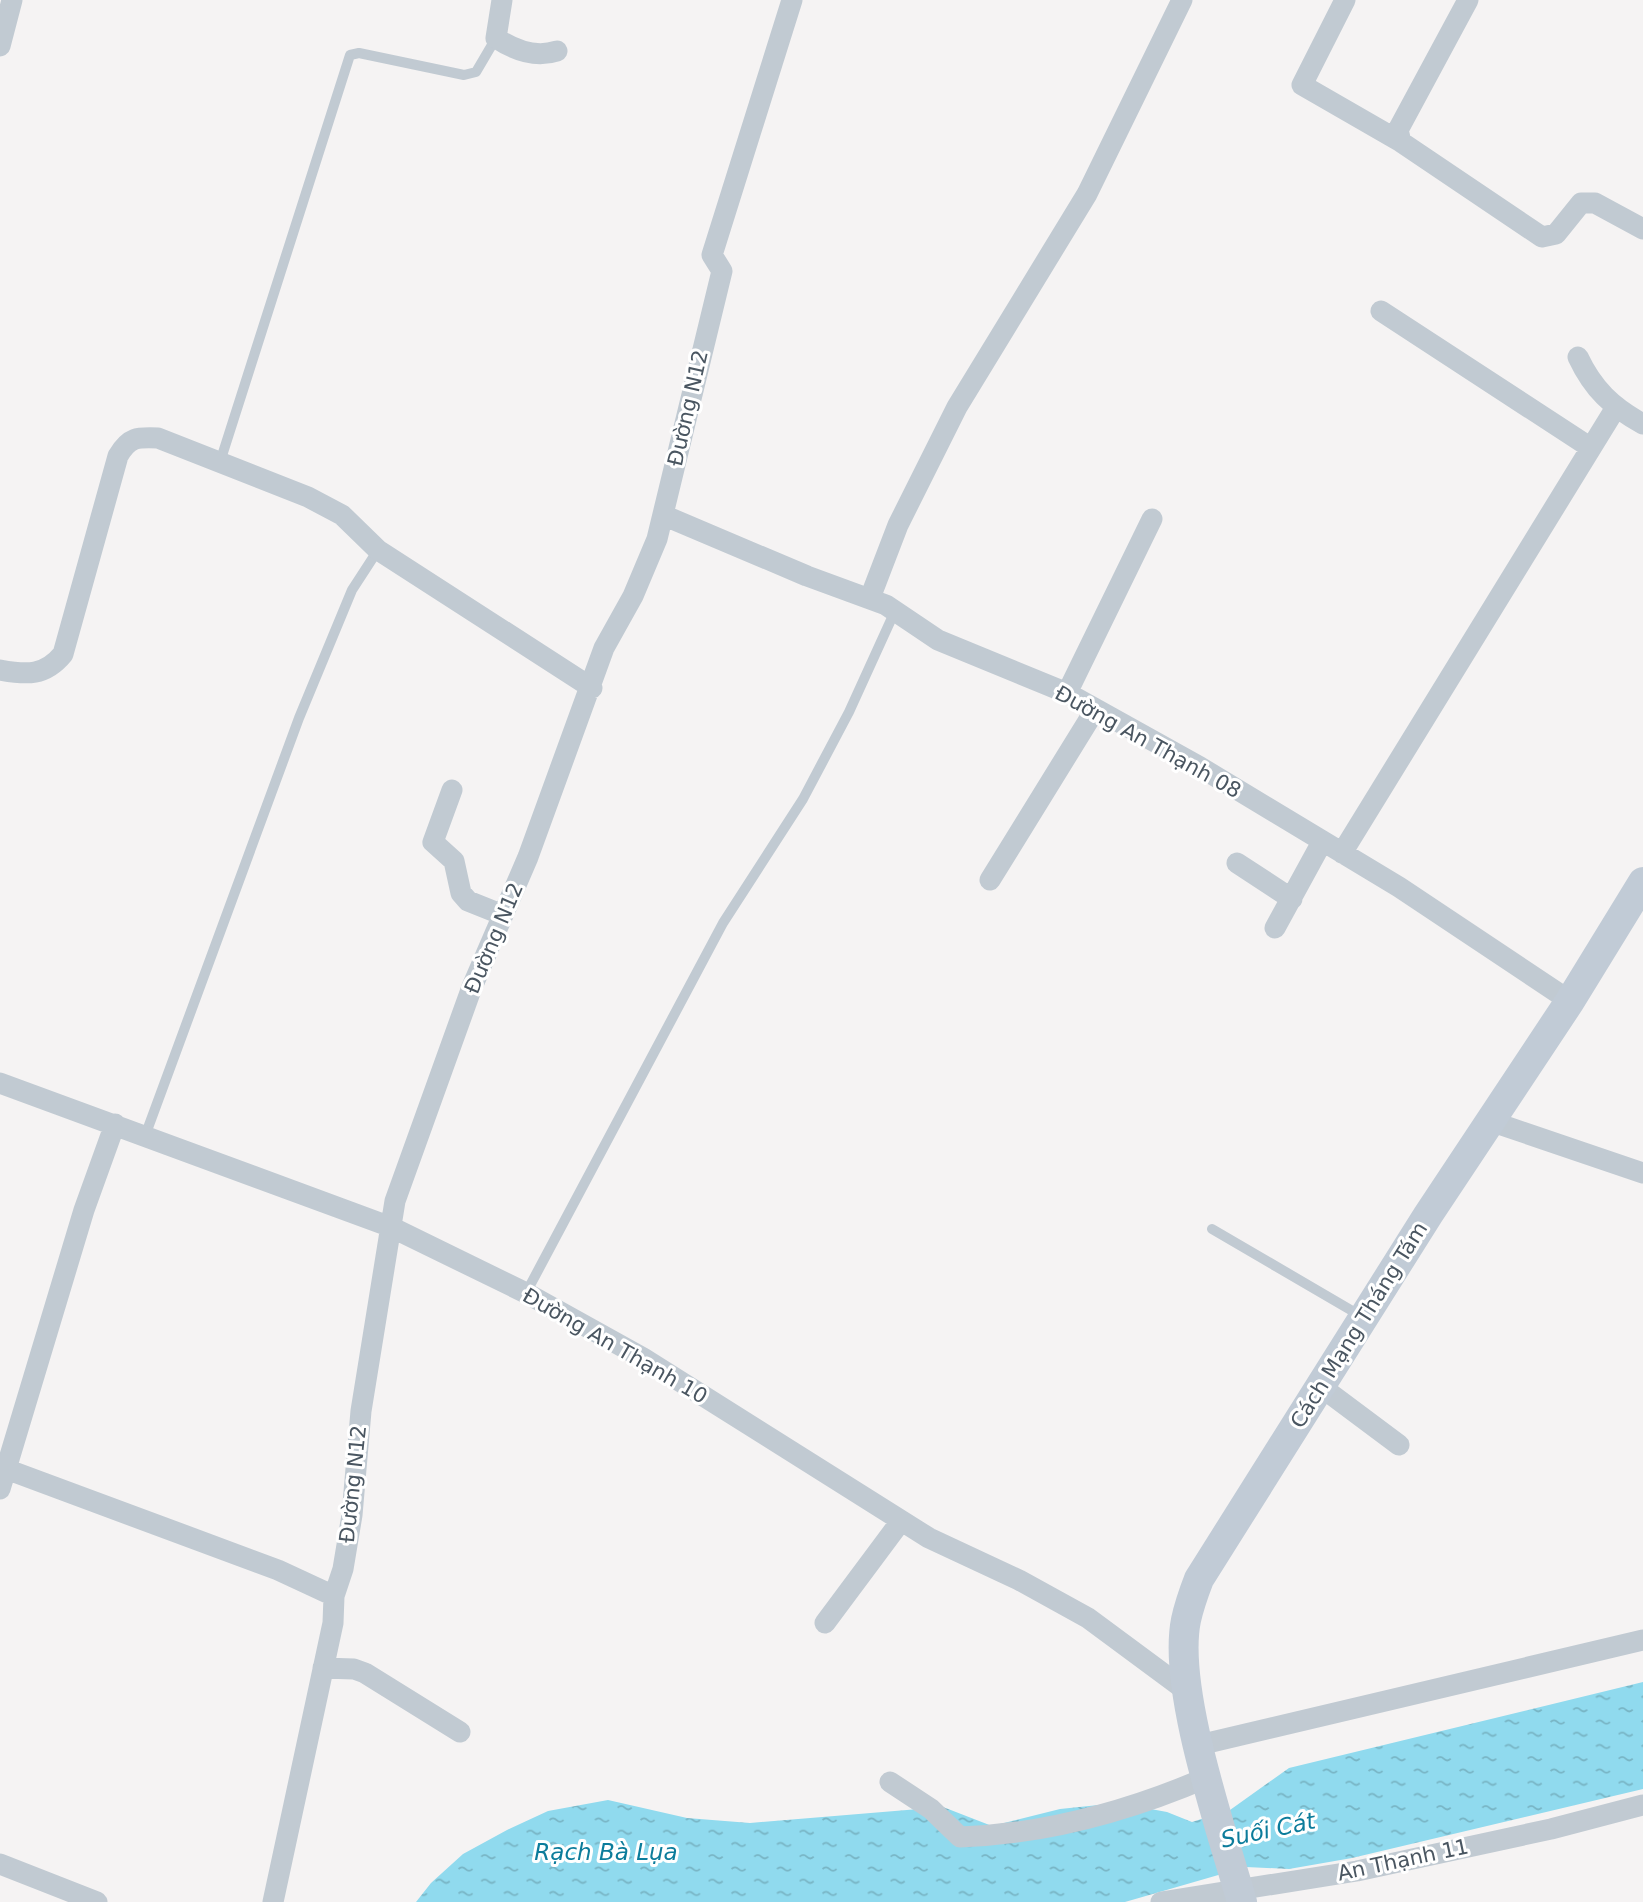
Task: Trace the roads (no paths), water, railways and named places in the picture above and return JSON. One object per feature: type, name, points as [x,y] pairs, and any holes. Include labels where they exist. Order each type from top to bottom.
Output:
[{"type":"main road","name":"Cách Mạng Tháng Tám","points":[[1239,1892],[1199,1745],[1188,1692],[1184,1651],[1186,1621],[1199,1579],[1363,1317],[1570,1001],[1643,882]]},
{"type":"street","points":[[0,46],[12,0]]},
{"type":"street","points":[[502,0],[496,38],[513,49],[545,55],[557,51]]},
{"type":"street","name":"Đường N12","points":[[273,1902],[338,1668],[333,1623],[334,1596],[343,1569],[352,1515],[360,1411],[395,1201],[450,1050],[592,688],[604,648],[633,596],[657,539],[722,271],[712,256],[792,0]]},
{"type":"street","points":[[870,598],[898,525],[957,407],[1093,184],[1182,0]]},
{"type":"street","points":[[1345,0],[1302,85],[1401,142],[1542,237],[1556,234],[1581,203],[1595,204],[1643,229]]},
{"type":"street","points":[[1401,142],[1398,130],[1468,0]]},
{"type":"street","points":[[1381,312],[1591,448]]},
{"type":"street","points":[[1578,357],[1588,379],[1615,409],[1643,424]]},
{"type":"street","points":[[1342,853],[1615,409]]},
{"type":"street","points":[[0,670],[39,672],[52,668],[63,654],[118,456],[126,442],[135,437],[158,438],[308,497],[342,515],[378,550],[592,688]]},
{"type":"street","name":"Đường An Thạnh 08","points":[[663,515],[870,598],[938,640],[1067,694],[1200,767],[1342,853],[1496,950],[1570,1001]]},
{"type":"street","points":[[1067,694],[1152,519]]},
{"type":"street","points":[[990,880],[1095,710]]},
{"type":"street","points":[[452,790],[433,842],[454,861],[461,893],[468,901],[503,915]]},
{"type":"street","points":[[1275,928],[1322,842]]},
{"type":"street","points":[[1237,863],[1292,899]]},
{"type":"street","name":"Đường An Thạnh 10","points":[[0,1083],[391,1227],[526,1293],[643,1358],[901,1521],[1088,1618],[1188,1692]]},
{"type":"street","points":[[1490,1121],[1643,1173]]},
{"type":"street","points":[[115,1124],[84,1210],[3,1479],[254,1561],[334,1596]]},
{"type":"street","points":[[1320,1386],[1399,1445]]},
{"type":"street","points":[[825,1623],[901,1521]]},
{"type":"street","points":[[1199,1745],[1643,1640]]},
{"type":"street","points":[[338,1668],[391,1688],[460,1732]]},
{"type":"street","points":[[890,1782],[931,1810],[960,1837],[1028,1831],[1211,1788]]},
{"type":"street","name":"An Thạnh 11","points":[[1161,1902],[1239,1892],[1357,1871],[1551,1829],[1643,1805]]},
{"type":"street","points":[[0,1864],[97,1902]]},
{"type":"lane","points":[[220,462],[350,55],[359,53],[464,75],[476,72],[496,38]]},
{"type":"lane","points":[[145,1136],[299,718],[352,590],[378,550]]},
{"type":"lane","points":[[526,1293],[723,923],[803,799],[849,712],[895,611]]},
{"type":"lane","points":[[1212,1229],[1363,1317]]},
{"type":"water","points":[[1643,1682],[1643,1789],[1352,1858],[1289,1869],[1246,1867],[1125,1902],[416,1902],[431,1883],[463,1854],[507,1830],[548,1811],[608,1800],[687,1818],[750,1823],[943,1807],[992,1826],[1060,1809],[1118,1803],[1167,1812],[1192,1822],[1230,1810],[1289,1768]]},
{"type":"water label","name":"Suối Cát","points":[[1268,1830]]},
{"type":"water label","name":"Rạch Bà Lụa","points":[[606,1852]]}]
